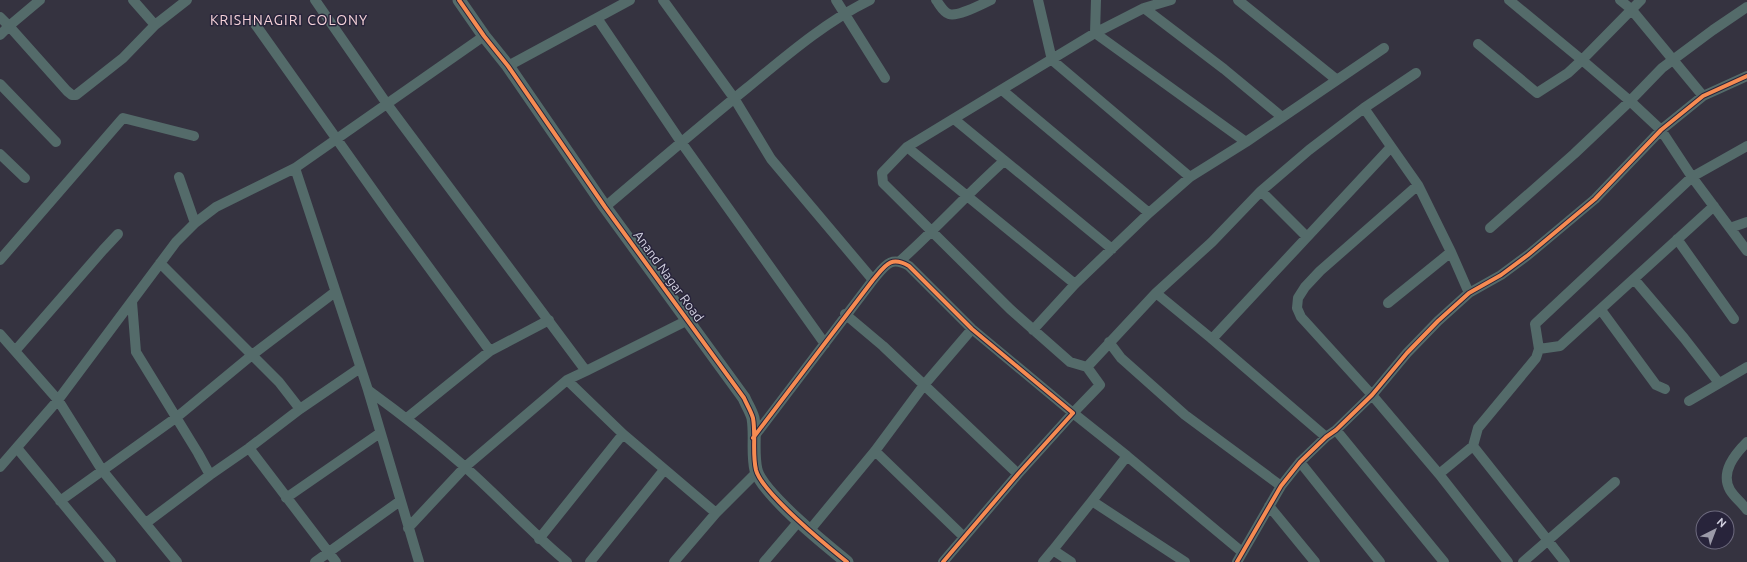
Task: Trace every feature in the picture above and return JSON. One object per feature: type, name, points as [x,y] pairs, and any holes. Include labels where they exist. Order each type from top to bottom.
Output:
[{"type":"street","points":[[0,35],[40,0]]},
{"type":"street","points":[[133,0],[155,25]]},
{"type":"street","points":[[0,18],[10,26],[66,91],[72,95],[76,95],[123,58],[155,25],[187,0]]},
{"type":"street","points":[[315,0],[387,104],[586,370]]},
{"type":"street","name":"Anand Nagar Road","points":[[459,0],[484,36],[508,66],[605,207],[744,398],[753,419],[754,455],[757,472],[770,492],[808,531],[843,561]]},
{"type":"street","points":[[508,66],[630,0]]},
{"type":"street","points":[[663,0],[734,98],[771,159],[873,280]]},
{"type":"street","points":[[836,0],[885,78]]},
{"type":"street","points":[[605,207],[734,98],[844,13],[870,0]]},
{"type":"street","points":[[936,0],[944,11],[950,14],[958,14],[991,0]]},
{"type":"street","points":[[1038,0],[1052,60],[1190,177]]},
{"type":"street","points":[[1095,33],[1096,0]]},
{"type":"street","points":[[943,562],[1018,474],[1100,385],[1087,367],[1070,362],[1010,309],[883,183],[881,177],[882,173],[908,147],[1095,33],[1144,8],[1171,0]]},
{"type":"street","points":[[1238,0],[1337,80]]},
{"type":"street","points":[[1509,0],[1630,101],[1661,130],[1692,177],[1747,251]]},
{"type":"street","points":[[1620,0],[1631,9],[1703,96]]},
{"type":"street","points":[[1478,44],[1537,93],[1568,73],[1641,0]]},
{"type":"street","points":[[1490,228],[1574,154],[1630,101],[1662,68],[1747,7]]},
{"type":"street","points":[[1144,8],[1224,69],[1282,117]]},
{"type":"street","points":[[597,18],[681,142],[825,344]]},
{"type":"street","points":[[255,24],[392,217],[490,351]]},
{"type":"street","points":[[1095,33],[1246,142]]},
{"type":"street","points":[[2,461],[17,448],[58,400],[176,242],[195,224],[216,207],[295,168],[484,36]]},
{"type":"street","points":[[1033,330],[1075,284],[1149,213],[1190,177],[1246,142],[1384,48]]},
{"type":"street","points":[[1087,367],[1156,293],[1212,242],[1261,191],[1309,150],[1364,108],[1416,73]]},
{"type":"street","points":[[753,438],[825,344],[845,314],[873,280],[893,261],[900,261],[909,266],[972,329],[1127,456],[1241,559],[1280,486],[1300,462],[1372,395],[1407,353],[1438,321],[1469,293],[1501,275],[1528,255],[1595,199],[1661,130],[1703,96],[1747,76]]},
{"type":"street","points":[[0,84],[56,142]]},
{"type":"street","points":[[1002,90],[1149,213]]},
{"type":"street","points":[[1364,108],[1418,185],[1451,252],[1469,293]]},
{"type":"street","points":[[0,260],[123,118],[194,136]]},
{"type":"street","points":[[954,119],[1112,249]]},
{"type":"street","points":[[1439,474],[1473,446],[1478,428],[1536,358],[1540,349],[1535,324],[1692,177],[1747,146]]},
{"type":"street","points":[[908,147],[1075,284]]},
{"type":"street","points":[[1212,339],[1391,147]]},
{"type":"street","points":[[0,154],[25,178]]},
{"type":"street","points":[[900,261],[932,232],[966,195],[1004,161]]},
{"type":"street","points":[[295,168],[368,390],[419,562]]},
{"type":"street","points":[[179,177],[195,224]]},
{"type":"street","points":[[1418,185],[1320,271],[1304,287],[1298,298],[1297,308],[1301,317],[1372,395],[1439,474],[1508,562]]},
{"type":"street","points":[[1261,191],[1307,237]]},
{"type":"street","points":[[1540,349],[1560,346],[1677,238],[1714,206]]},
{"type":"street","points":[[1730,228],[1747,222]]},
{"type":"street","points":[[15,351],[118,234]]},
{"type":"street","points":[[1677,238],[1734,319]]},
{"type":"street","points":[[1388,303],[1451,252]]},
{"type":"street","points":[[160,263],[279,382],[300,409]]},
{"type":"street","points":[[1634,279],[1684,338],[1719,383]]},
{"type":"street","points":[[60,501],[177,417],[252,355],[335,292]]},
{"type":"street","points":[[1156,293],[1326,437]]},
{"type":"street","points":[[132,302],[136,352],[177,417],[210,475]]},
{"type":"street","points":[[1600,310],[1656,385],[1665,389]]},
{"type":"street","points":[[845,314],[883,346],[1018,474]]},
{"type":"street","points":[[407,418],[490,351],[549,320]]},
{"type":"street","points":[[408,528],[465,467],[567,380],[688,320]]},
{"type":"street","points":[[808,531],[875,451],[924,385],[972,329]]},
{"type":"street","points":[[0,334],[58,400],[102,470],[177,562]]},
{"type":"street","points":[[1109,342],[1121,358],[1185,415],[1280,486]]},
{"type":"street","points":[[1689,401],[1747,367]]},
{"type":"street","points":[[146,523],[300,409],[360,368]]},
{"type":"street","points":[[567,380],[623,434],[716,513]]},
{"type":"street","points":[[368,390],[407,418],[465,467],[539,539],[567,562]]},
{"type":"street","points":[[1336,430],[1444,562]]},
{"type":"street","points":[[286,498],[380,433]]},
{"type":"street","points":[[539,539],[623,434]]},
{"type":"street","points":[[1747,442],[1732,460],[1726,474],[1730,489],[1747,510]]},
{"type":"street","points":[[1473,446],[1565,562]]},
{"type":"street","points":[[17,448],[111,562]]},
{"type":"street","points":[[248,448],[336,562]]},
{"type":"street","points":[[875,451],[964,537]]},
{"type":"street","points":[[1043,562],[1127,456]]},
{"type":"street","points":[[1300,462],[1380,562]]},
{"type":"street","points":[[590,562],[664,470]]},
{"type":"street","points":[[674,562],[716,513],[757,472]]},
{"type":"street","points":[[1523,562],[1615,482]]},
{"type":"street","points":[[314,562],[400,501]]},
{"type":"street","points":[[1092,501],[1185,562]]},
{"type":"street","points":[[1269,506],[1315,562]]},
{"type":"street","points":[[764,562],[798,521]]},
{"type":"street","points":[[1053,550],[1071,562]]},
{"type":"cycle path","points":[[459,0],[484,36],[508,66],[605,207],[744,398],[753,418],[755,464],[761,480],[770,492],[796,519],[847,562]]},
{"type":"cycle path","points":[[1237,562],[1281,486],[1300,462],[1372,395],[1407,353],[1438,321],[1469,293],[1501,275],[1528,255],[1595,199],[1661,130],[1703,96],[1747,76]]},
{"type":"cycle path","points":[[753,438],[881,270],[892,262],[902,263],[909,266],[972,329],[1073,413],[1018,474],[943,562]]},
{"type":"district","name":"KRISHNAGIRI COLONY","points":[[289,20]]}]
